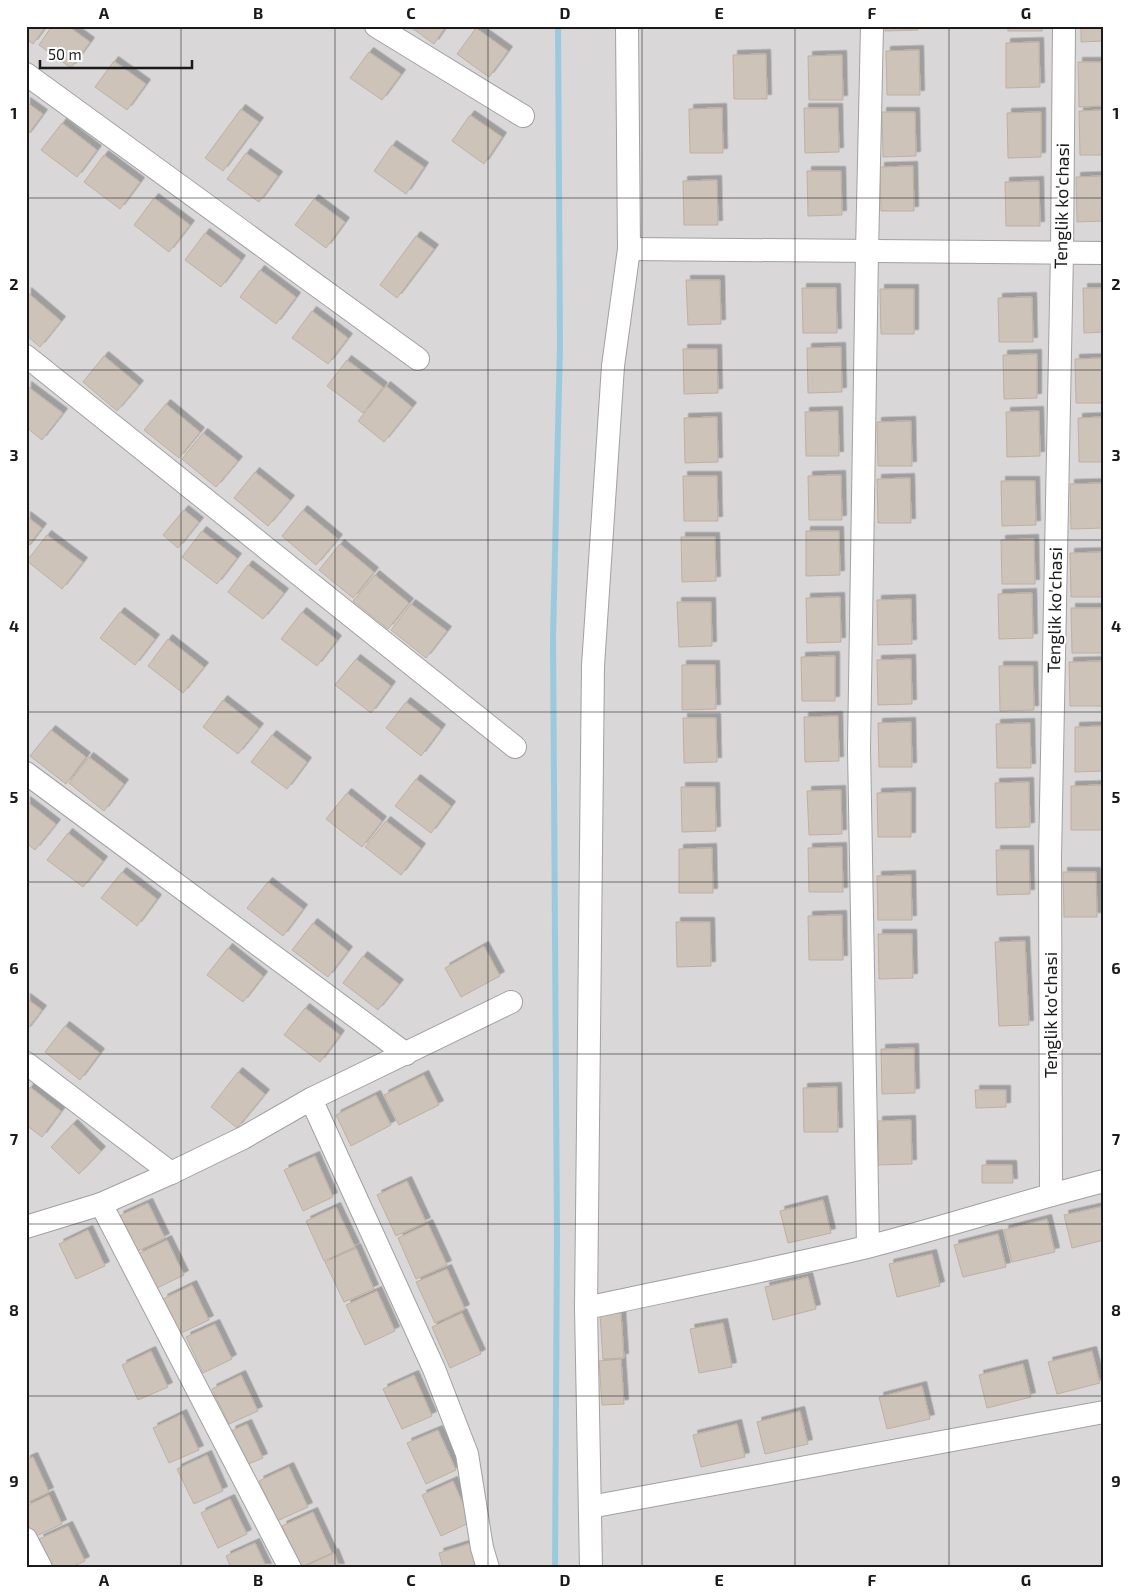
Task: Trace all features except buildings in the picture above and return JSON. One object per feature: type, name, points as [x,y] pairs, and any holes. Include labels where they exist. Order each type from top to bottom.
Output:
[{"type":"street","points":[[376,26],[522,116]]},
{"type":"street","points":[[591,1568],[586,1308],[593,666],[613,366],[629,249],[627,26]]},
{"type":"street","points":[[868,1246],[859,748],[872,26]]},
{"type":"street","name":"Tenglik ko'chasi","points":[[1051,1195],[1050,856],[1062,252],[1064,26]]},
{"type":"street","points":[[26,74],[418,359]]},
{"type":"street","points":[[629,249],[1104,253]]},
{"type":"street","points":[[26,356],[515,747]]},
{"type":"street","points":[[26,773],[406,1054]]},
{"type":"street","points":[[26,1227],[101,1204],[171,1173],[243,1138],[312,1099],[511,1002]]},
{"type":"street","points":[[26,1063],[171,1173]]},
{"type":"street","points":[[312,1099],[434,1369],[466,1454],[482,1548],[488,1568]]},
{"type":"street","points":[[586,1308],[868,1246],[1104,1182]]},
{"type":"street","points":[[101,1204],[290,1568]]},
{"type":"street","points":[[590,1507],[1104,1412]]},
{"type":"street","points":[[26,1539],[41,1568]]},
{"type":"shaded area","points":[[26,26],[1104,26],[1104,1568],[26,1568]]},
{"type":"waterway","points":[[555,1568],[557,1237],[553,637],[560,346],[558,26]]}]
